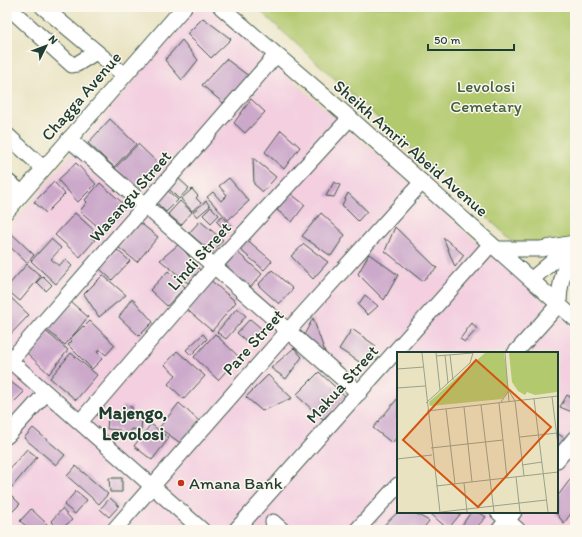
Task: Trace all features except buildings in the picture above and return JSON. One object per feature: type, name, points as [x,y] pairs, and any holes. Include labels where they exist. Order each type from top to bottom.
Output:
[{"type":"street","points":[[8,7],[72,65],[77,64],[96,52]]},
{"type":"street","points":[[43,7],[124,75]]},
{"type":"street","name":"Chagga Avenue","points":[[7,210],[184,7]]},
{"type":"street","name":"Sheikh Amrir Abeid Avenue","points":[[221,7],[350,118],[575,319]]},
{"type":"street","name":"Wasangu Street","points":[[9,360],[146,207],[276,55]]},
{"type":"street","name":"Lindi Street","points":[[80,422],[214,266],[350,118]]},
{"type":"street","points":[[7,135],[43,168]]},
{"type":"street","points":[[69,138],[359,393]]},
{"type":"street","points":[[7,181],[22,193]]},
{"type":"street","name":"Pare Street","points":[[114,530],[288,331],[422,182]]},
{"type":"street","points":[[495,247],[541,249],[575,242]]},
{"type":"street","points":[[532,280],[575,242]]},
{"type":"street","points":[[516,352],[559,304],[559,290],[562,277],[575,242]]},
{"type":"street","name":"Makua Street","points":[[397,352],[495,247]]},
{"type":"street","name":"Makua Street","points":[[236,530],[397,352]]},
{"type":"street","points":[[9,360],[202,530]]},
{"type":"street","points":[[7,436],[46,393]]},
{"type":"street","points":[[558,459],[575,438]]},
{"type":"street","points":[[357,530],[397,486]]},
{"type":"path","points":[[571,7],[575,18]]},
{"type":"shaded area","points":[[196,7],[209,7],[575,328],[575,530],[7,530],[7,230]]},
{"type":"green space","name":"Levolosi Cemetary","points":[[256,7],[575,7],[575,242],[516,244]]},
{"type":"place","name":"Amana Bank","points":[[181,483]]},
{"type":"district","name":"Majengo, Levolosi","points":[[133,423]]}]
